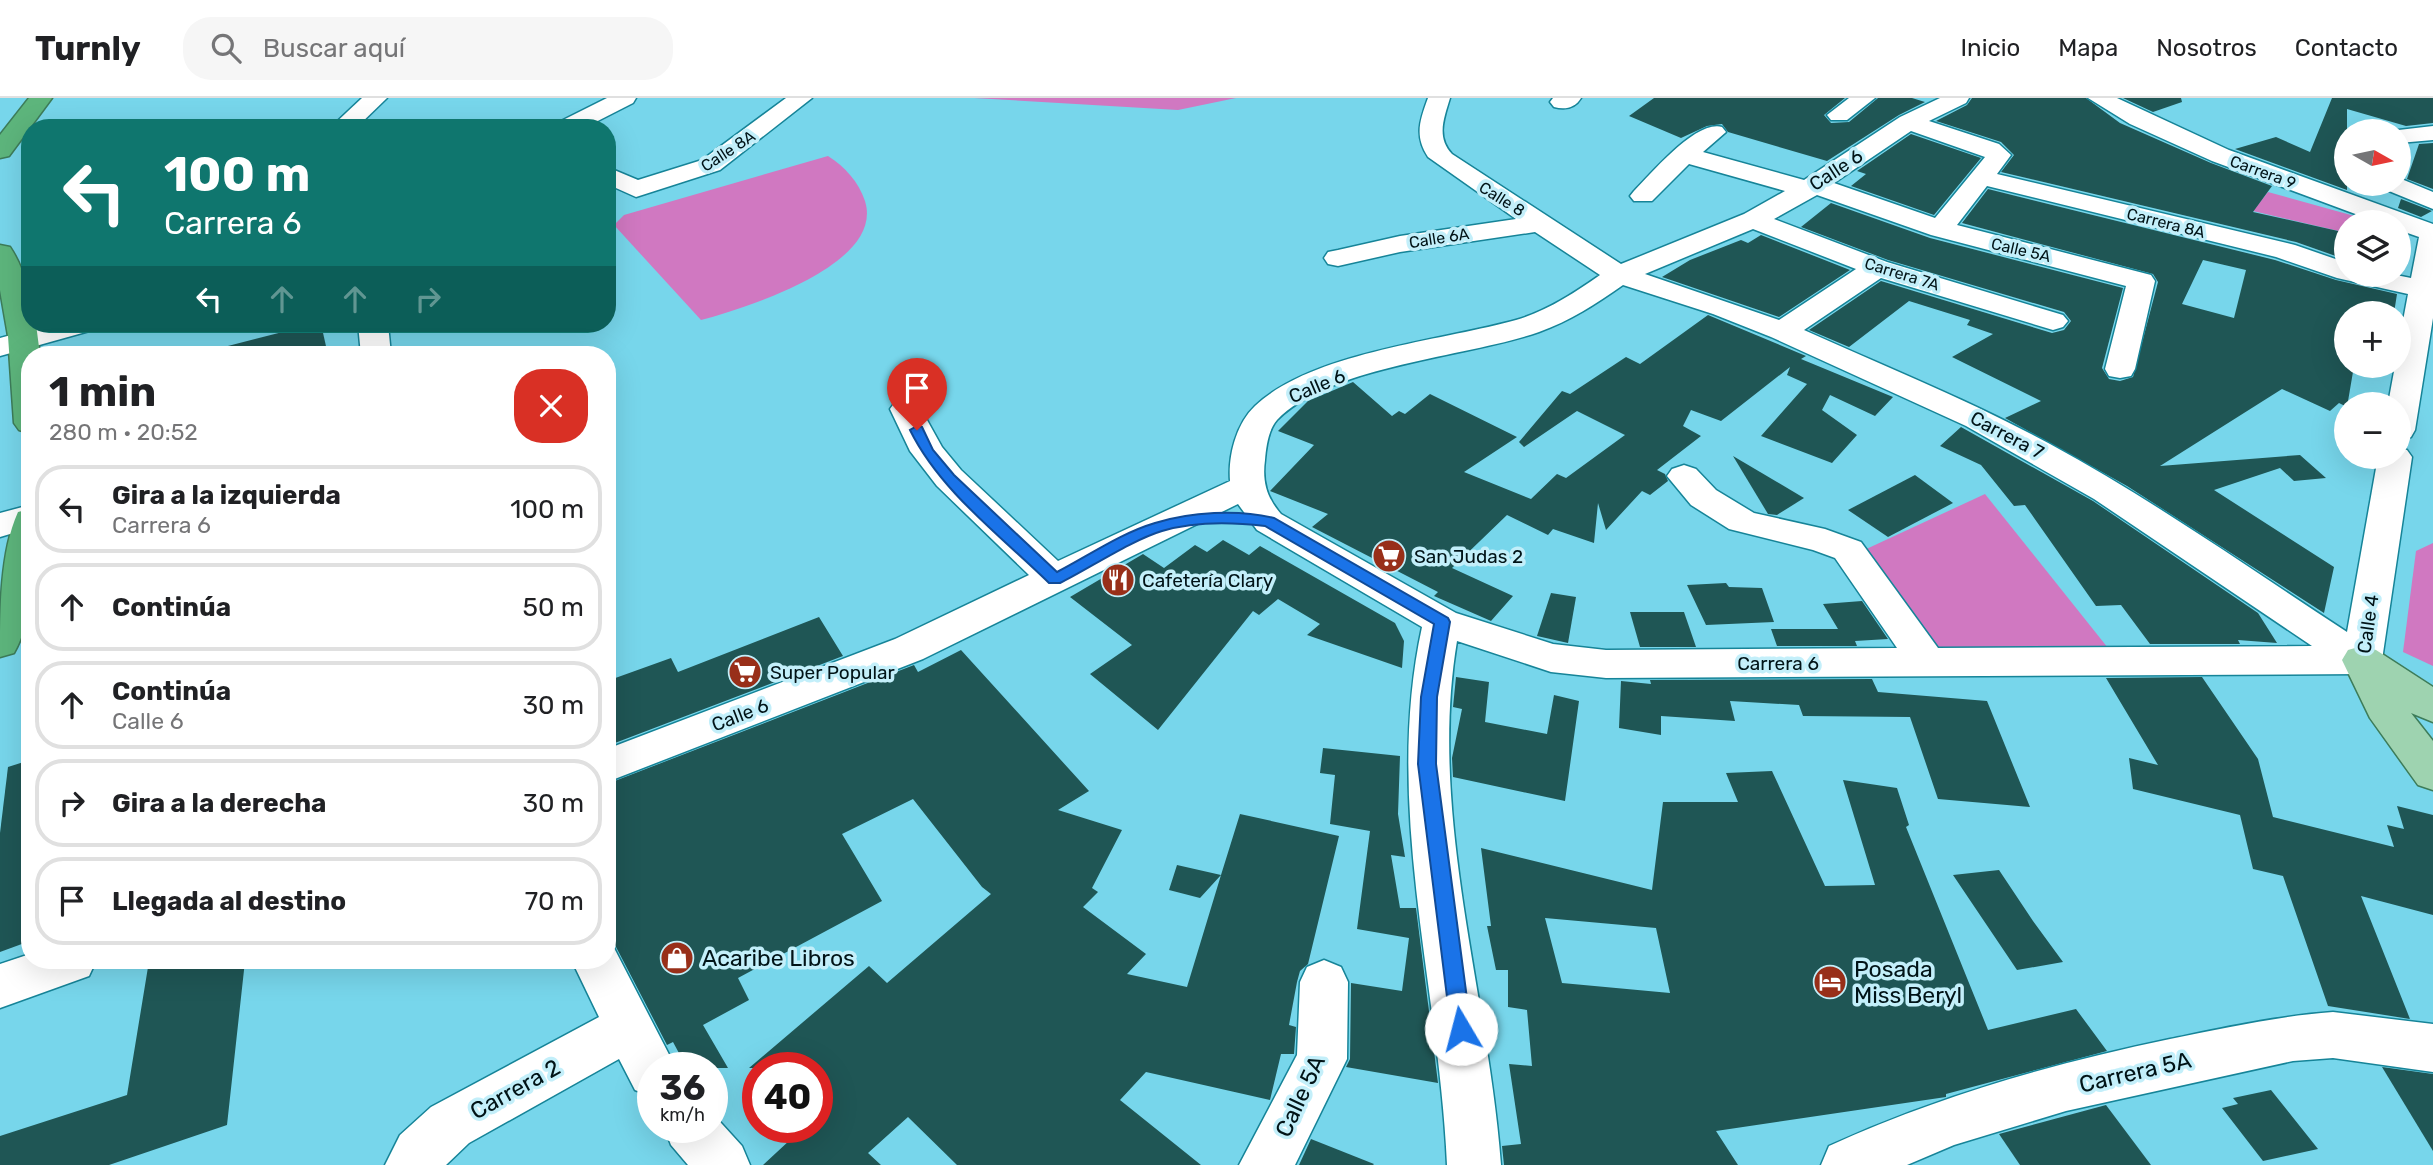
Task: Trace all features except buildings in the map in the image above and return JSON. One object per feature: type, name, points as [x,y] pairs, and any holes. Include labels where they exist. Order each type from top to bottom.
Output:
[{"type":"highway","points":[[3,134],[14,98]]},
{"type":"highway","points":[[3,134],[41,98]]},
{"type":"highway","points":[[0,253],[13,286],[12,344],[21,384]]},
{"type":"highway","points":[[0,643],[20,604]]},
{"type":"main road","name":"Carrera 6","points":[[2362,660],[2433,681]]},
{"type":"main road","points":[[2362,660],[2433,707]]},
{"type":"main road","name":"Calle 4","points":[[2362,660],[2384,706],[2433,773]]},
{"type":"street","points":[[352,119],[376,98]]},
{"type":"street","points":[[583,119],[625,98]]},
{"type":"street","name":"Calle 8A","points":[[616,197],[711,165],[801,98]]},
{"type":"street","name":"Calle 8","points":[[1439,98],[1428,136],[1433,149],[1463,175],[1619,275]]},
{"type":"street","points":[[1839,115],[1864,98]]},
{"type":"street","name":"Carrera 9","points":[[2099,98],[2179,139],[2432,233]]},
{"type":"street","name":"Calle 6","points":[[616,763],[899,653],[1247,486],[1251,443],[1264,416],[1287,396],[1335,375],[1546,319],[1578,304],[1619,275],[1754,220],[1949,99]]},
{"type":"street","points":[[1908,122],[1998,153],[1999,157],[1984,178],[1940,229]]},
{"type":"street","points":[[1643,196],[1684,155],[1714,131]]},
{"type":"street","points":[[2412,135],[2433,133]]},
{"type":"street","name":"Calle 5A","points":[[1684,155],[1811,187],[1940,229],[1973,267],[2141,281],[2120,369]]},
{"type":"street","name":"Carrera 8A","points":[[1984,178],[2285,251],[2334,268]]},
{"type":"street","points":[[616,179],[636,189]]},
{"type":"street","points":[[2412,192],[2433,201]]},
{"type":"street","name":"Carrera 7A","points":[[1754,220],[1877,268],[1973,267],[2053,321]]},
{"type":"street","name":"Calle 6A","points":[[1338,257],[1400,244],[1541,223]]},
{"type":"street","points":[[2403,392],[2416,272],[2432,233]]},
{"type":"street","points":[[2285,251],[2334,253]]},
{"type":"street","points":[[1782,331],[1877,268]]},
{"type":"street","name":"Carrera 7","points":[[1619,275],[1723,307],[1978,419],[2106,491],[2362,660]]},
{"type":"street","points":[[12,344],[51,333]]},
{"type":"street","points":[[906,409],[927,451],[949,478],[1055,579]]},
{"type":"street","name":"Calle 4","points":[[2362,660],[2393,469]]},
{"type":"street","points":[[1684,476],[1713,506],[1743,523],[1832,542],[1847,550],[1927,663]]},
{"type":"street","name":"Carrera 6","points":[[1247,486],[1254,503],[1269,522],[1442,622],[1551,658],[1606,664],[2362,660]]},
{"type":"street","points":[[1157,527],[1212,519],[1269,522]]},
{"type":"street","points":[[0,526],[21,520]]},
{"type":"street","points":[[1442,622],[1429,697],[1427,764],[1464,1054],[1474,1165]]},
{"type":"street","points":[[0,986],[49,969]]},
{"type":"street","points":[[600,969],[642,1052]]},
{"type":"street","name":"Calle 5A","points":[[1266,1165],[1322,1059],[1324,982]]},
{"type":"street","name":"Carrera 2","points":[[412,1165],[419,1154],[450,1125],[629,1027]]},
{"type":"street","name":"Carrera 5A","points":[[1848,1165],[1911,1153],[2032,1096],[2293,1038],[2333,1035],[2433,1048]]},
{"type":"street","points":[[704,1143],[723,1165]]},
{"type":"shaded area","points":[[974,98],[1236,98],[1178,110]]},
{"type":"shaded area","points":[[828,156],[850,175],[859,187],[865,201],[866,224],[854,245],[834,264],[807,280],[778,294],[701,320],[616,227],[616,223],[624,215]]},
{"type":"shaded area","points":[[2268,192],[2334,210],[2334,230],[2253,211]]},
{"type":"shaded area","points":[[1985,494],[2108,648],[1932,650],[1862,551]]},
{"type":"shaded area","points":[[2433,543],[2433,666],[2403,652],[2416,551]]},
{"type":"place","name":"San Judas 2","points":[[1389,556]]},
{"type":"place","name":"Cafetería Clary","points":[[1118,580]]},
{"type":"place","name":"Super Popular","points":[[745,672]]},
{"type":"place","name":"Acaribe Libros","points":[[677,958]]},
{"type":"place","name":"Posada Miss Beryl","points":[[1830,982]]},
{"type":"route","points":[[917,430],[927,451],[949,478],[1055,579],[1157,527],[1201,519],[1247,519],[1269,522],[1442,622],[1429,697],[1427,764],[1461,1029]]}]
